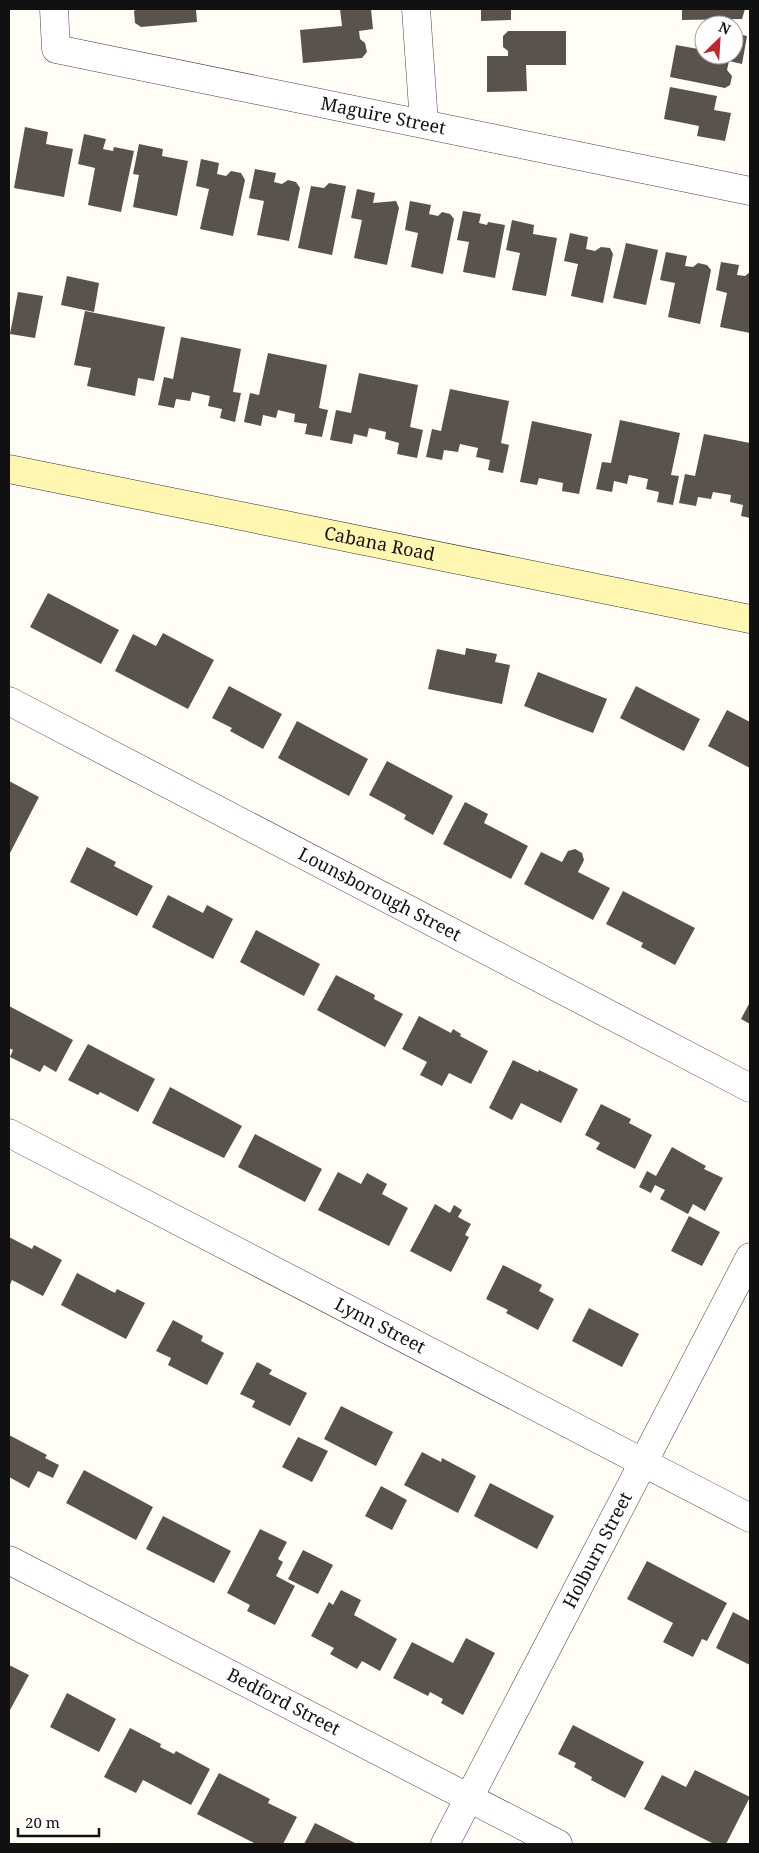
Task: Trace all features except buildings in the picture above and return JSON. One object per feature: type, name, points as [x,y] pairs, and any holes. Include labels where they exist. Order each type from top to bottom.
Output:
[{"type":"main road","name":"Cabana Road","points":[[9,469],[750,619]]},
{"type":"street","name":"Maguire Street","points":[[54,9],[56,48],[750,191]]},
{"type":"street","points":[[416,9],[424,124]]},
{"type":"street","name":"Lounsborough Street","points":[[9,701],[750,1088]]},
{"type":"street","name":"Lynn Street","points":[[9,1133],[750,1518]]},
{"type":"street","name":"Holburn Street","points":[[445,1844],[750,1257]]},
{"type":"street","name":"Bedford Street","points":[[9,1560],[558,1844]]}]
